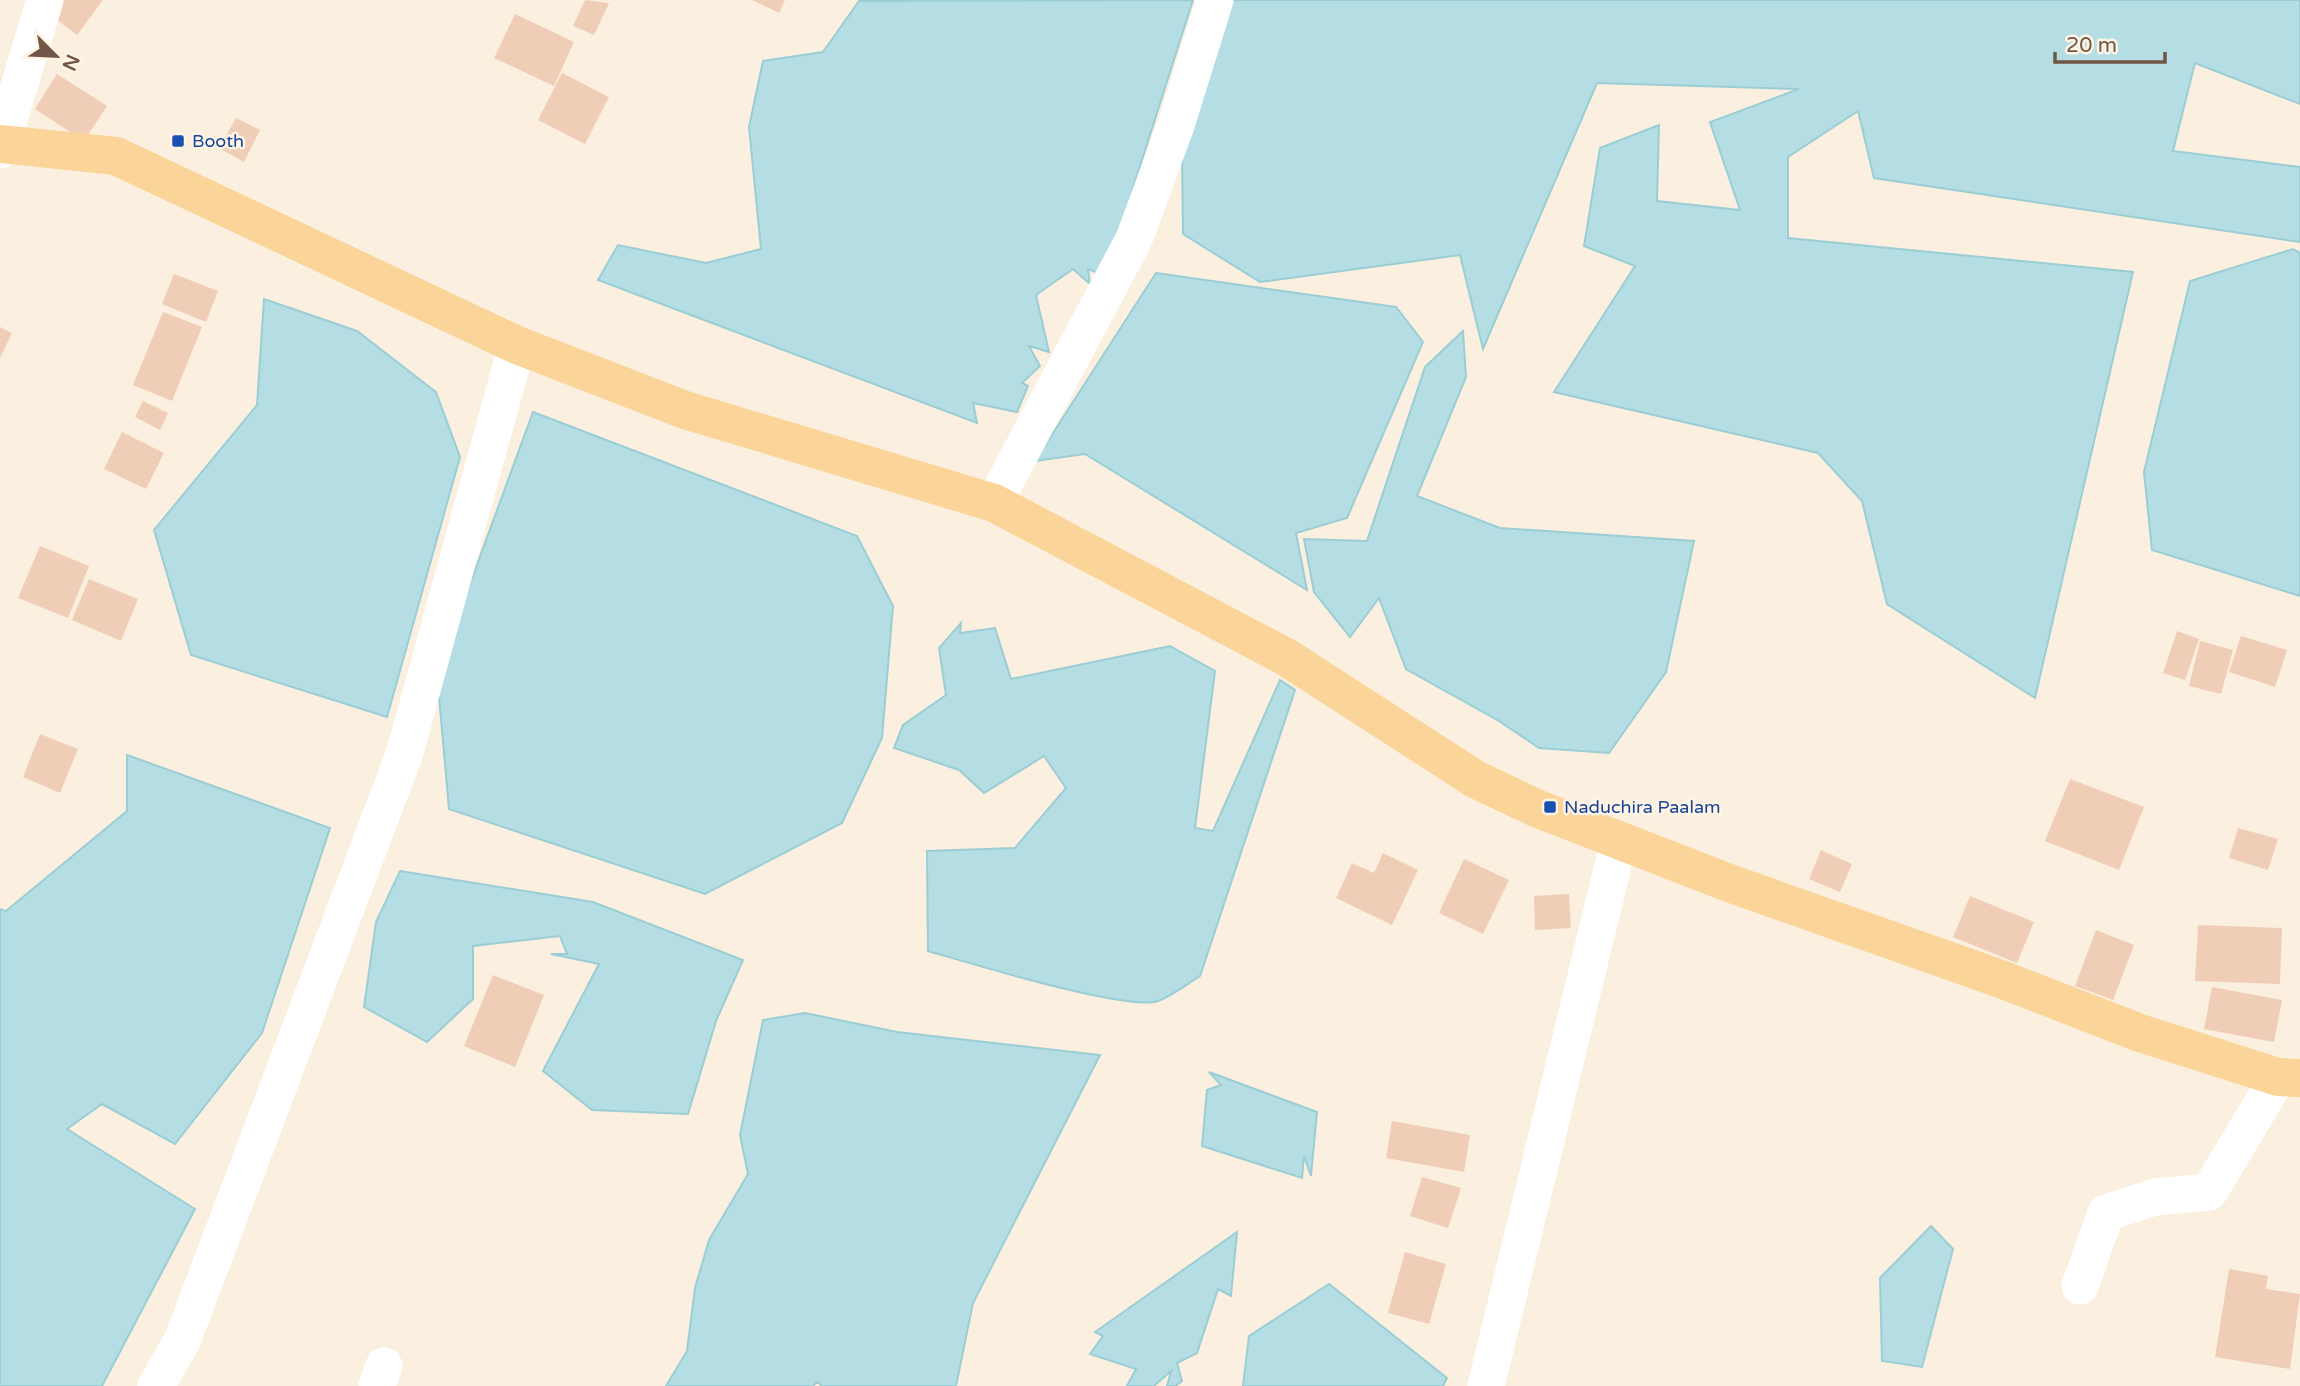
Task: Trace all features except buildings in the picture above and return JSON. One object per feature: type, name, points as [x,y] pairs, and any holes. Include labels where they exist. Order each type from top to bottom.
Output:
[{"type":"main road","points":[[1,146],[116,156],[517,345],[685,410],[995,503],[1286,657],[1475,779],[1536,808],[2140,1033],[2289,1077]]},
{"type":"street","points":[[1,146],[45,0]]},
{"type":"street","points":[[995,503],[1134,239],[1176,125],[1215,0]]},
{"type":"street","points":[[156,1386],[182,1341],[404,755],[517,345]]},
{"type":"street","points":[[1486,1386],[1619,841]]},
{"type":"street","points":[[2081,1286],[2106,1213],[2155,1197],[2210,1192],[2289,1077]]},
{"type":"water","points":[[1193,0],[1105,276],[1088,269],[1090,284],[1073,269],[1036,295],[1049,352],[1029,346],[1040,366],[1022,383],[1028,386],[1017,412],[973,403],[977,423],[598,280],[618,245],[706,263],[761,249],[749,127],[763,61],[823,52],[859,1]]},
{"type":"water","points":[[1231,0],[2300,0],[2300,104],[2195,63],[2173,151],[2300,167],[2300,242],[1874,178],[1858,111],[1788,157],[1788,238],[2133,272],[2035,698],[1887,604],[1862,501],[1818,453],[1554,392],[1635,266],[1584,246],[1600,148],[1659,125],[1657,201],[1740,210],[1710,122],[1799,89],[1597,83],[1483,349],[1460,255],[1260,282],[1183,234],[1182,149]]},
{"type":"water","points":[[2293,249],[2300,253],[2300,596],[2152,550],[2144,472],[2190,281]]},
{"type":"water","points":[[1156,273],[1396,307],[1423,342],[1347,518],[1296,533],[1307,590],[1085,454],[1035,461]]},
{"type":"water","points":[[264,299],[357,331],[436,392],[460,457],[387,717],[191,655],[154,530],[257,405]]},
{"type":"water","points":[[1463,331],[1466,377],[1417,496],[1500,528],[1694,541],[1666,672],[1609,753],[1539,748],[1499,721],[1406,669],[1379,598],[1350,637],[1314,592],[1304,539],[1367,541],[1425,367]]},
{"type":"water","points":[[533,412],[857,536],[893,606],[882,738],[842,823],[705,894],[449,809],[437,674]]},
{"type":"water","points":[[961,623],[960,633],[995,628],[1011,679],[1170,646],[1215,671],[1195,828],[1213,831],[1280,680],[1295,690],[1200,976],[1169,996],[1158,1001],[1141,1002],[1082,993],[928,951],[927,851],[1015,848],[1066,788],[1044,756],[984,793],[959,770],[894,748],[903,725],[946,695],[939,648]]},
{"type":"water","points":[[127,755],[330,828],[262,1033],[175,1144],[102,1104],[67,1129],[195,1209],[102,1386],[0,1386],[0,909],[6,911],[127,811]]},
{"type":"water","points":[[400,871],[593,902],[743,960],[716,1021],[688,1114],[592,1110],[543,1071],[599,964],[551,954],[567,954],[560,936],[473,946],[473,999],[427,1042],[364,1007],[376,922]]},
{"type":"water","points":[[805,1013],[897,1032],[1100,1055],[973,1303],[956,1386],[822,1386],[817,1382],[813,1386],[666,1386],[687,1351],[695,1288],[709,1240],[748,1174],[740,1135],[763,1020]]},
{"type":"water","points":[[1209,1072],[1317,1112],[1311,1176],[1304,1156],[1302,1178],[1202,1146],[1207,1090],[1221,1085]]},
{"type":"water","points":[[1931,1226],[1953,1249],[1922,1367],[1882,1361],[1880,1278]]},
{"type":"water","points":[[1237,1232],[1231,1296],[1218,1289],[1197,1353],[1177,1363],[1182,1381],[1175,1386],[1167,1386],[1171,1371],[1154,1386],[1127,1386],[1136,1369],[1090,1354],[1103,1336],[1095,1332]]},
{"type":"water","points":[[1329,1284],[1447,1378],[1443,1386],[1243,1386],[1249,1336]]},
{"type":"place","name":"Booth","points":[[178,141]]},
{"type":"place","name":"Naduchira Paalam","points":[[1550,807]]}]
